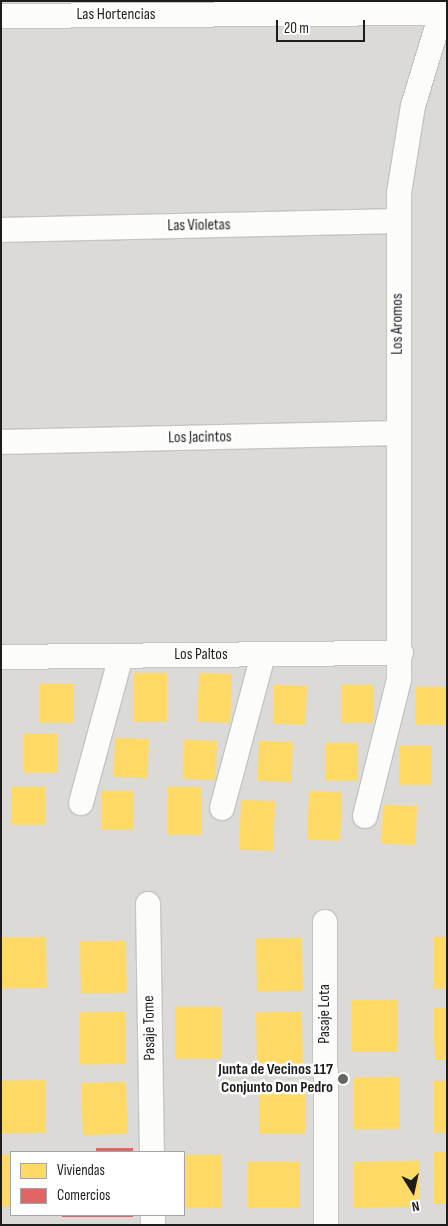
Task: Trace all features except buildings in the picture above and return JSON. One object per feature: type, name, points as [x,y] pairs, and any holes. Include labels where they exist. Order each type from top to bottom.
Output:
[{"type":"street","name":"Las Hortencias","points":[[1,16],[443,7]]},
{"type":"street","name":"Los Aromos","points":[[365,816],[399,680],[398,222],[407,135],[443,7]]},
{"type":"street","name":"Las Violetas","points":[[1,230],[398,222]]},
{"type":"street","name":"Los Jacintos","points":[[1,442],[398,433]]},
{"type":"street","name":"Los Paltos","points":[[1,657],[400,654]]},
{"type":"street","points":[[222,808],[263,655]]},
{"type":"street","points":[[81,803],[121,656]]},
{"type":"street","name":"Pasaje Tome","points":[[148,904],[152,1151]]},
{"type":"street","name":"Pasaje Lota","points":[[325,922],[326,1225]]},
{"type":"shaded area","points":[[1,1],[447,1],[447,1225],[1,1225]]},
{"type":"place","name":"Junta de Vecinos 117 Conjunto Don Pedro","points":[[343,1079]]}]
